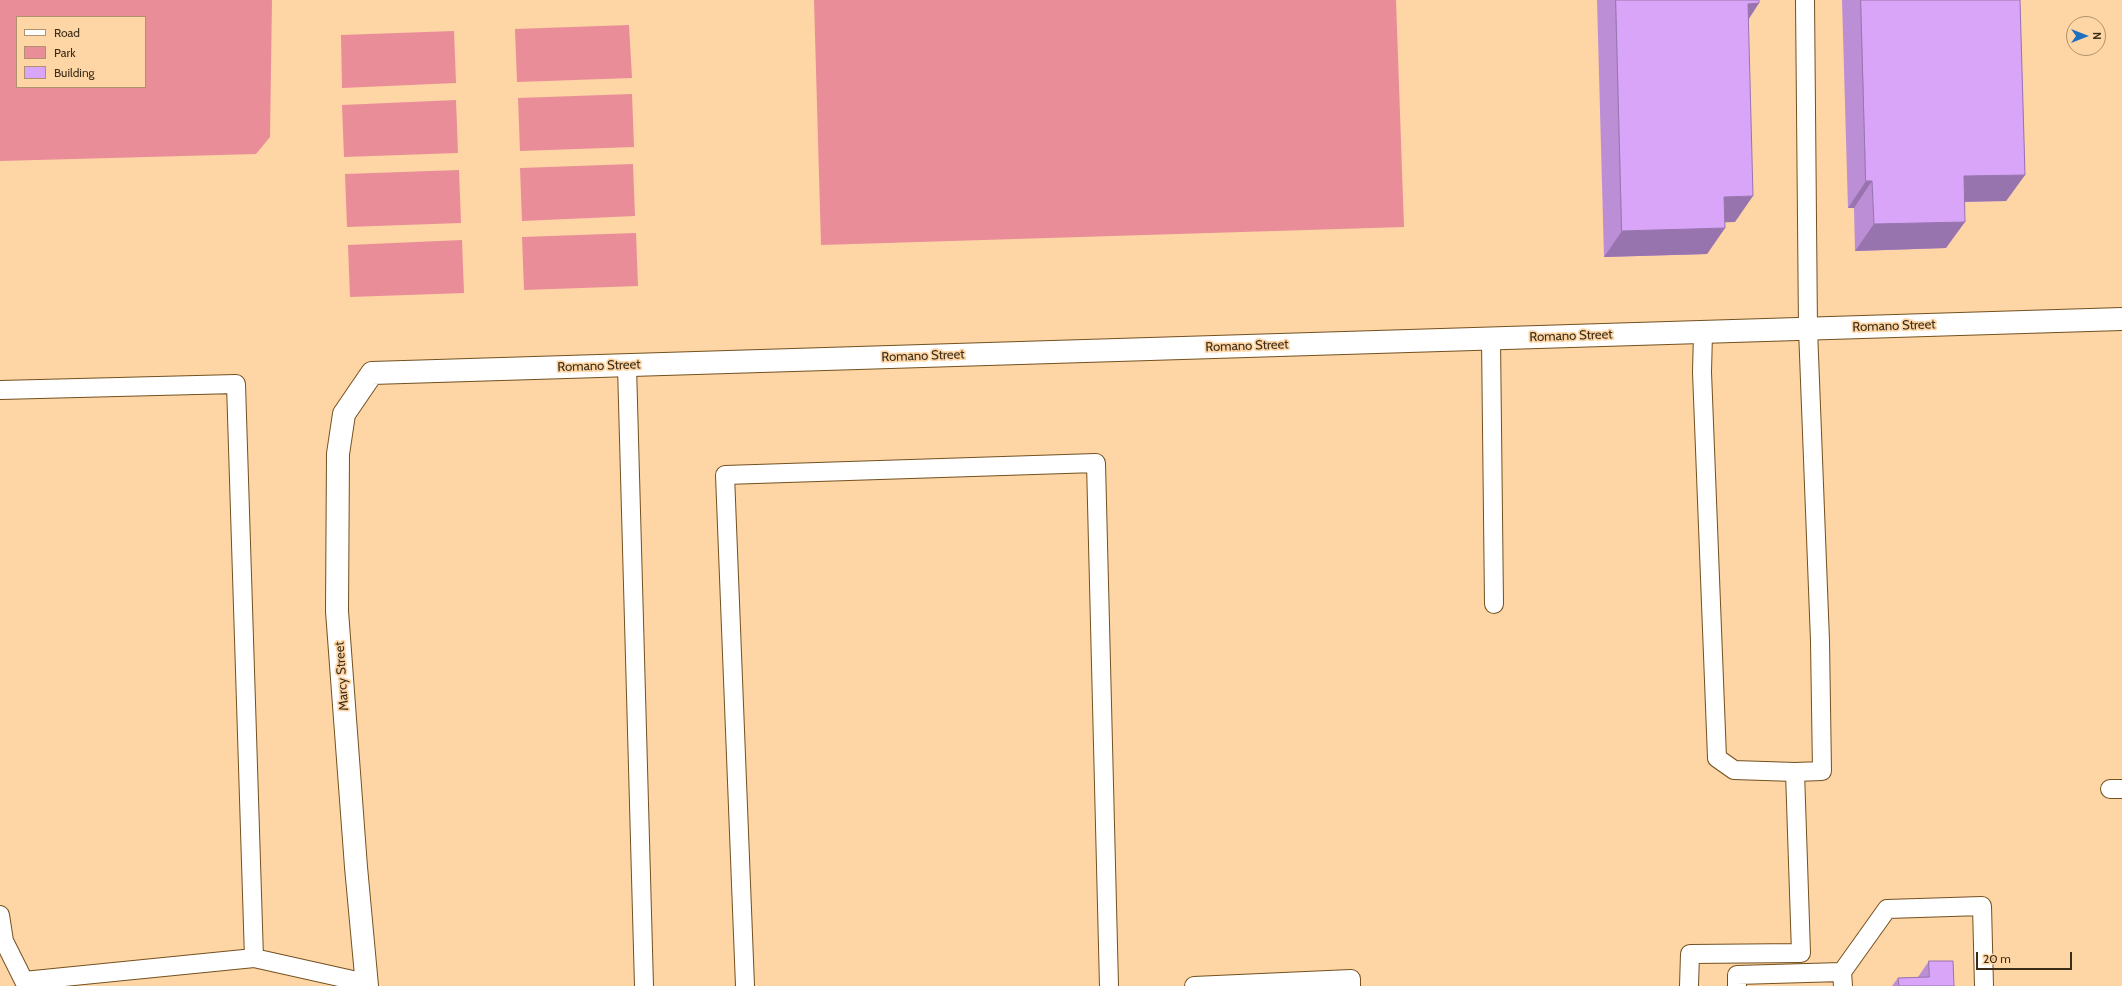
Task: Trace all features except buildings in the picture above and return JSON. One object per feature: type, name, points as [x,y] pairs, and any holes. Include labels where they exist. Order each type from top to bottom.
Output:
[{"type":"street","name":"Romano Street","points":[[372,373],[2122,319]]},
{"type":"street","name":"Marcy Street","points":[[367,985],[337,611],[338,462],[344,414],[372,373]]},
{"type":"lane","points":[[1703,332],[1702,372],[1717,758],[1734,770],[1795,772],[1822,771],[1820,641],[1808,329],[1805,0]]},
{"type":"lane","points":[[1491,339],[1494,604]]},
{"type":"lane","points":[[627,366],[644,986]]},
{"type":"lane","points":[[0,390],[236,384],[254,958]]},
{"type":"lane","points":[[745,986],[725,475],[1096,462],[1109,986]]},
{"type":"lane","points":[[1689,986],[1690,954],[1801,953],[1795,772]]},
{"type":"lane","points":[[1738,986],[1737,975],[1843,979],[1888,909],[1982,906],[1984,986]]},
{"type":"lane","points":[[0,915],[4,941],[22,984],[254,958],[367,985]]},
{"type":"lane","points":[[1194,986],[1350,980],[1351,986]]},
{"type":"green space","points":[[0,0],[272,0],[270,137],[256,154],[0,161]]},
{"type":"green space","points":[[814,0],[1396,0],[1404,227],[821,245]]},
{"type":"green space","points":[[629,25],[632,78],[517,82],[515,29]]},
{"type":"green space","points":[[454,31],[456,83],[342,88],[341,35]]},
{"type":"green space","points":[[632,94],[634,147],[520,151],[518,98]]},
{"type":"green space","points":[[456,100],[458,153],[344,157],[342,105]]},
{"type":"green space","points":[[633,164],[635,216],[522,221],[520,168]]},
{"type":"green space","points":[[459,170],[461,223],[347,227],[345,174]]},
{"type":"green space","points":[[636,233],[638,286],[524,290],[522,237]]},
{"type":"green space","points":[[462,240],[464,293],[350,297],[348,245]]}]
